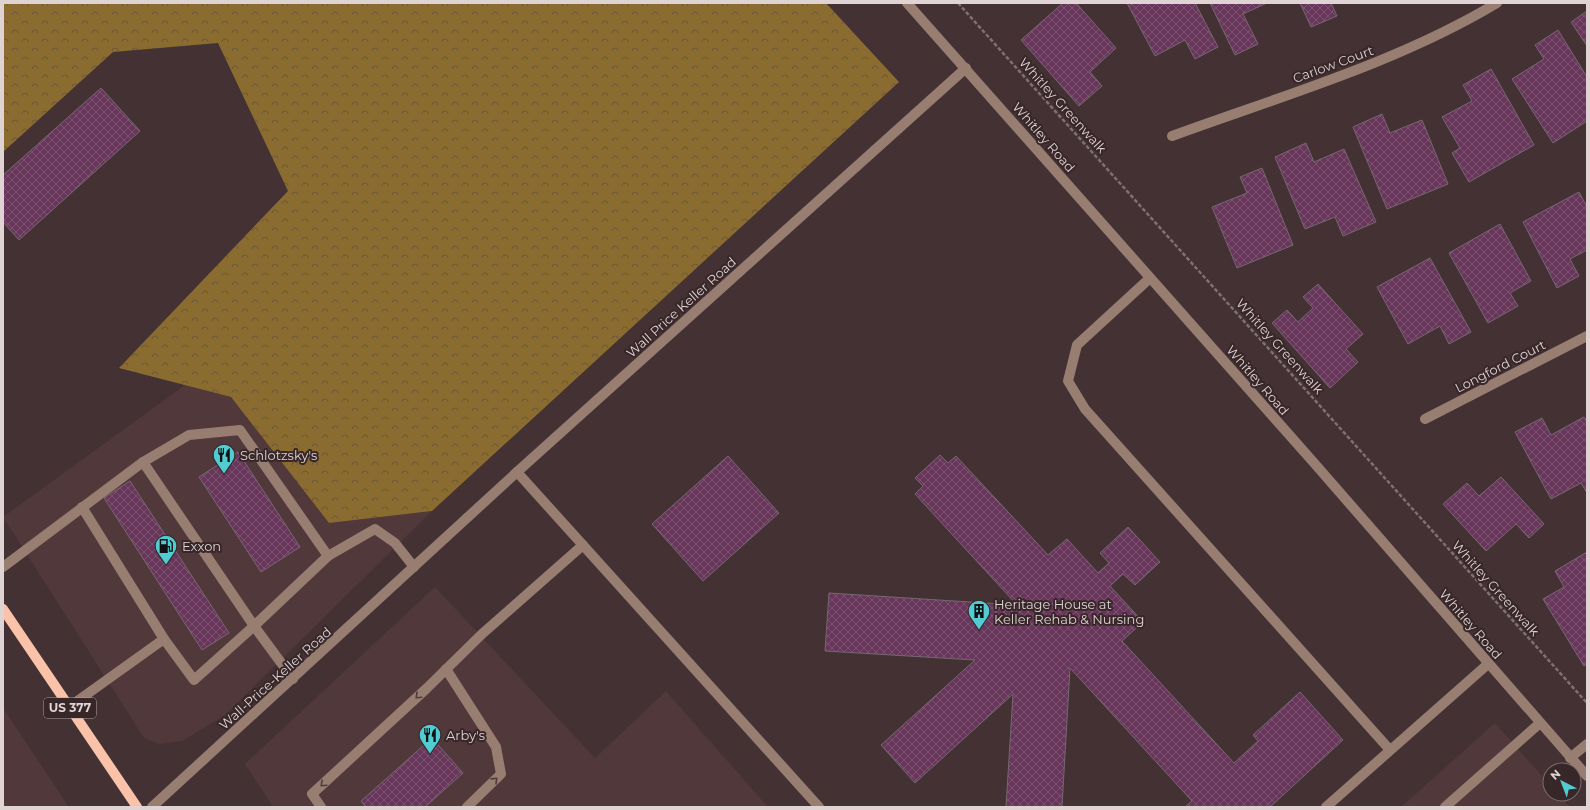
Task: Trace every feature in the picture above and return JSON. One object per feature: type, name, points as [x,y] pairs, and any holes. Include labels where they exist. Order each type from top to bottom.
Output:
[{"type":"main road","name":"US 377","points":[[3,609],[137,807]]},
{"type":"street","name":"Whitley Road","points":[[907,3],[966,68],[1587,776]]},
{"type":"street","name":"Carlow Court","points":[[1172,136],[1378,62],[1475,16],[1497,3]]},
{"type":"street","name":"Wall Price Keller Road","points":[[414,567],[517,472],[966,68]]},
{"type":"street","points":[[1150,278],[1077,345],[1068,380],[1085,409],[1390,750]]},
{"type":"street","name":"Longford Court","points":[[1425,418],[1587,336]]},
{"type":"street","points":[[3,567],[143,462],[189,435],[240,430],[328,556]]},
{"type":"street","points":[[143,462],[254,626],[293,679]]},
{"type":"street","points":[[517,472],[819,807]]},
{"type":"street","points":[[82,507],[164,639],[194,680],[328,556],[375,529],[395,543],[414,567]]},
{"type":"street","points":[[321,807],[312,794],[482,634],[583,546]]},
{"type":"street","name":"Wall-Price-Keller Road","points":[[152,807],[414,567]]},
{"type":"street","points":[[69,707],[164,639]]},
{"type":"street","points":[[1326,807],[1488,664]]},
{"type":"street","points":[[446,669],[496,747],[501,774],[467,807]]},
{"type":"street","points":[[1445,807],[1540,723]]},
{"type":"street","points":[[1570,758],[1587,744]]},
{"type":"path","name":"Whitley Greenwalk","points":[[958,3],[1587,703]]},
{"type":"shaded area","points":[[185,385],[231,397],[329,523],[432,511],[224,716],[182,741],[159,744],[144,738],[3,517]]},
{"type":"shaded area","points":[[435,587],[595,758],[666,691],[768,807],[273,807],[245,764]]},
{"type":"shaded area","points":[[3,708],[69,807],[3,807]]},
{"type":"shaded area","points":[[1495,723],[1542,776],[1542,802],[1565,802],[1570,807],[1401,807]]},
{"type":"green space","points":[[3,3],[826,3],[899,82],[432,511],[329,523],[231,397],[119,368],[288,191],[218,43],[113,52],[3,152]]},
{"type":"building","points":[[1063,3],[1076,3],[1116,48],[1090,72],[1102,86],[1079,106],[1021,40]]},
{"type":"building","points":[[1127,3],[1195,3],[1218,47],[1195,59],[1185,40],[1155,56]]},
{"type":"building","points":[[1210,3],[1267,3],[1243,14],[1258,44],[1235,55]]},
{"type":"building","points":[[1300,3],[1331,3],[1337,16],[1311,27]]},
{"type":"building","points":[[1587,11],[1587,46],[1571,22]]},
{"type":"building","points":[[1558,30],[1587,77],[1587,121],[1553,143],[1512,79],[1544,59],[1535,45]]},
{"type":"building","points":[[1491,69],[1534,145],[1469,182],[1452,153],[1460,148],[1442,117],[1472,101],[1463,85]]},
{"type":"building","points":[[101,88],[140,131],[19,240],[3,222],[3,175]]},
{"type":"building","points":[[1382,114],[1390,133],[1422,120],[1448,184],[1387,209],[1353,127]]},
{"type":"building","points":[[1306,143],[1314,162],[1344,149],[1376,222],[1343,236],[1335,217],[1305,229],[1275,157]]},
{"type":"building","points":[[1262,168],[1293,245],[1237,268],[1212,207],[1247,193],[1240,177]]},
{"type":"building","points":[[1579,192],[1587,207],[1587,250],[1570,259],[1579,276],[1557,288],[1523,222]]},
{"type":"building","points":[[1500,224],[1531,281],[1510,293],[1518,306],[1488,323],[1449,253]]},
{"type":"building","points":[[1430,258],[1471,332],[1449,344],[1440,326],[1408,344],[1377,287]]},
{"type":"building","points":[[1318,284],[1363,334],[1346,349],[1358,362],[1330,388],[1272,323],[1287,310],[1298,322],[1313,308],[1303,297]]},
{"type":"building","points":[[1584,417],[1587,422],[1587,493],[1581,483],[1551,499],[1515,432],[1542,418],[1551,435]]},
{"type":"building","points":[[238,452],[300,547],[261,572],[199,477]]},
{"type":"building","name":"Heritage House at Keller Rehab & Nursing","points":[[940,455],[948,463],[956,456],[1048,555],[1067,539],[1098,573],[1109,563],[1100,553],[1128,527],[1160,562],[1135,585],[1123,574],[1110,586],[1143,622],[1122,641],[1234,763],[1258,741],[1253,735],[1300,692],[1343,740],[1270,807],[1185,807],[1192,801],[1070,668],[1062,807],[1006,807],[1013,694],[915,783],[881,745],[975,660],[825,651],[829,593],[1017,605],[915,494],[923,486],[915,478]]},
{"type":"building","points":[[728,456],[779,513],[703,581],[652,524]]},
{"type":"building","points":[[1501,477],[1544,524],[1529,538],[1516,524],[1486,551],[1443,504],[1467,483],[1479,496]]},
{"type":"building","name":"Exxon","points":[[130,481],[229,633],[202,650],[104,498]]},
{"type":"building","points":[[1587,552],[1587,664],[1584,666],[1543,599],[1564,587],[1555,571]]},
{"type":"building","name":"Arby's","points":[[432,738],[463,773],[425,807],[366,807],[361,801]]},
{"type":"place","name":"Schlotzsky's","points":[[224,474]]},
{"type":"place","name":"Exxon","points":[[166,566]]},
{"type":"place","name":"Heritage House at Keller Rehab & Nursing","points":[[979,630]]},
{"type":"place","name":"Arby's","points":[[430,754]]}]
